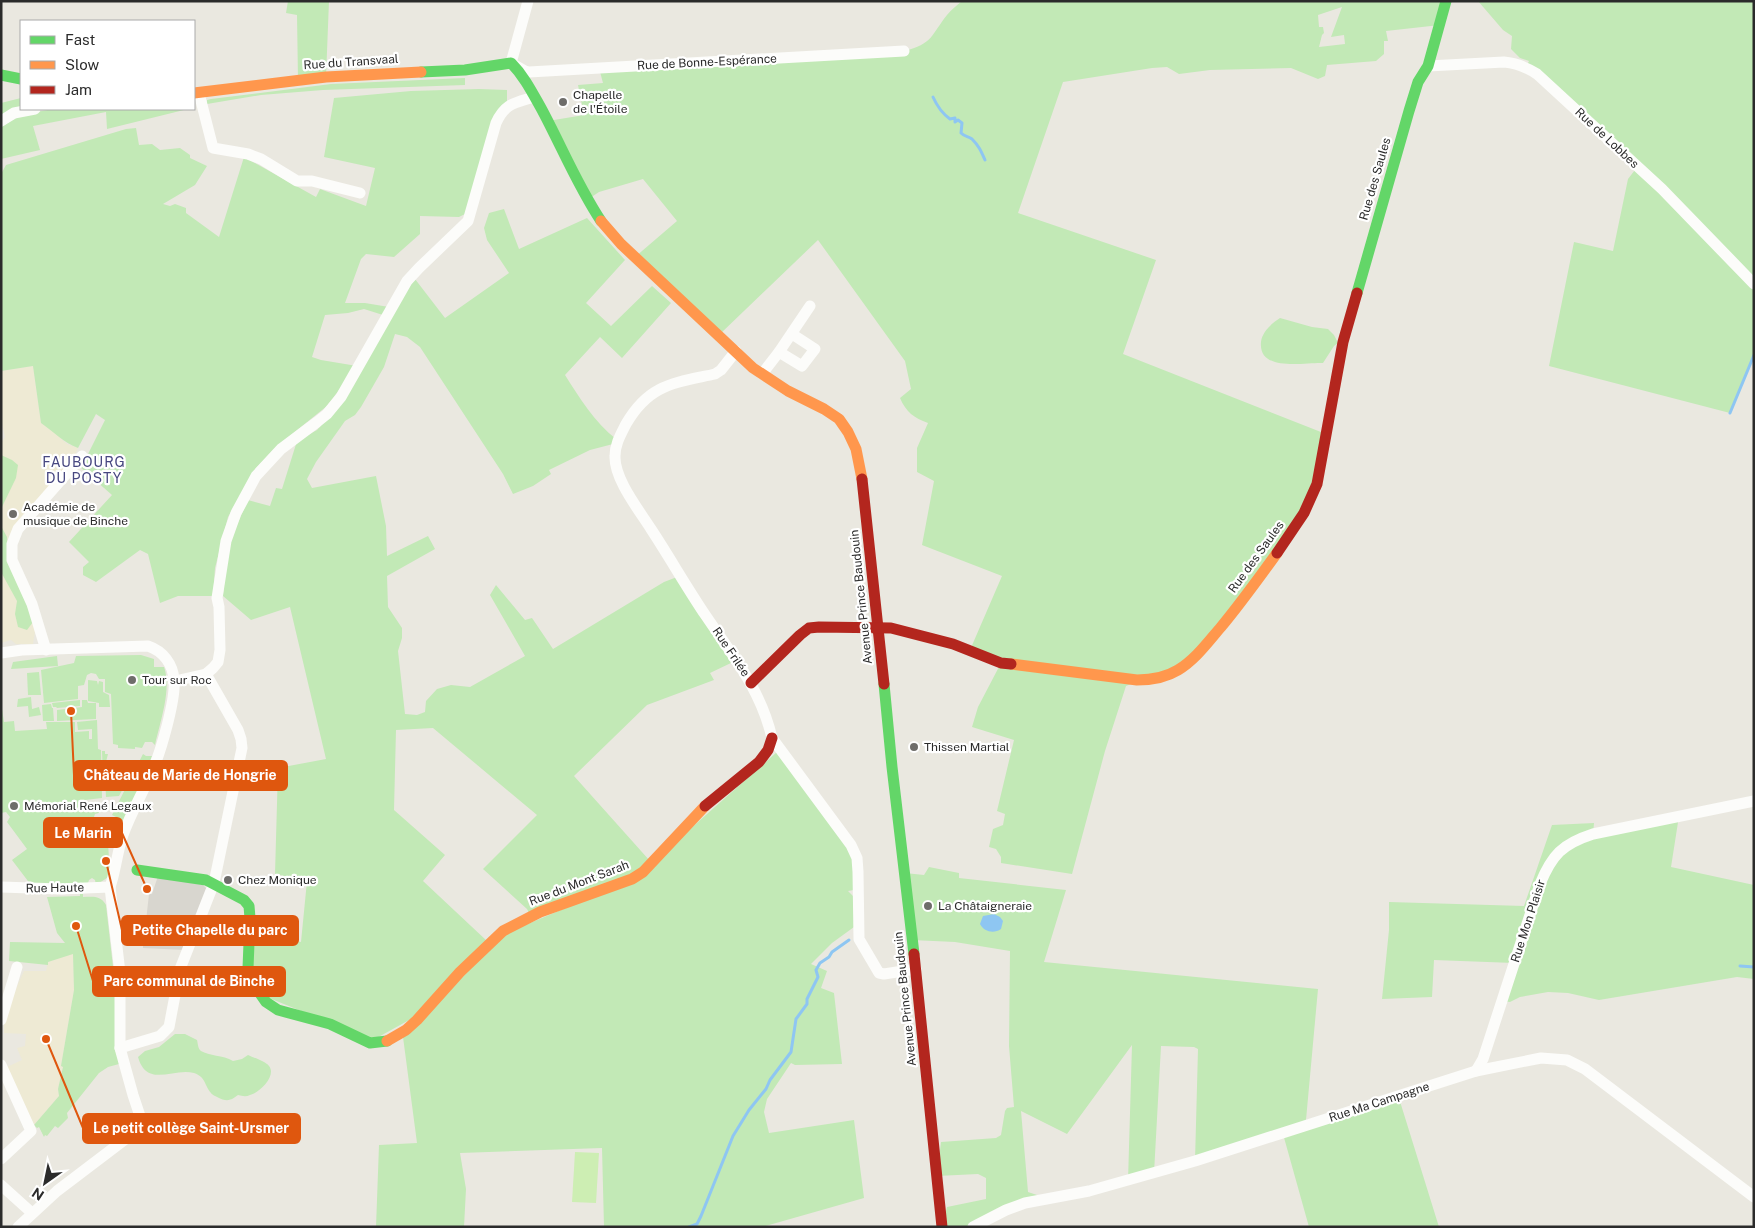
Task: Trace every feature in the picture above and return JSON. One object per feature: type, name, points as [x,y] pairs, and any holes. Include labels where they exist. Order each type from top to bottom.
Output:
[{"type":"street","points":[[511,63],[528,1]]},
{"type":"street","name":"Rue des Saules","points":[[752,682],[800,635],[809,628],[819,627],[891,628],[953,644],[1001,663],[1146,680],[1164,677],[1177,671],[1206,645],[1257,582],[1304,513],[1317,484],[1343,342],[1408,111],[1418,82],[1428,66],[1446,1]]},
{"type":"street","name":"Rue de Bonne-Espérance","points":[[511,63],[529,72],[904,51]]},
{"type":"street","name":"Rue du Transvaal","points":[[196,93],[326,77],[465,70],[511,63]]},
{"type":"street","name":"Avenue Prince Baudouin","points":[[511,63],[522,74],[548,121],[587,200],[602,222],[621,244],[762,374],[788,391],[839,419],[848,432],[856,450],[861,471],[879,628],[892,767],[916,969],[942,1227]]},
{"type":"street","name":"Rue de Lobbes","points":[[1428,66],[1515,63],[1537,74],[1662,189],[1754,284]]},
{"type":"street","points":[[1,75],[20,79]]},
{"type":"street","points":[[196,93],[213,148],[248,154],[262,159],[297,181],[312,181],[360,193]]},
{"type":"street","points":[[175,681],[206,674],[213,668],[220,656],[219,607],[217,598],[226,541],[236,513],[248,490],[268,462],[327,414],[341,397],[407,282],[468,221],[496,122],[501,113],[508,106],[534,97]]},
{"type":"street","points":[[1,121],[14,113],[30,110]]},
{"type":"street","points":[[762,374],[780,352],[810,306]]},
{"type":"street","points":[[780,352],[802,366],[815,349],[792,334]]},
{"type":"street","name":"Rue Frilée","points":[[736,351],[721,370],[715,374],[669,384],[651,394],[628,421],[620,435],[615,463],[623,485],[696,600],[752,682],[768,720],[772,738],[844,834],[854,851],[857,858],[858,872],[859,939],[869,958],[879,973],[884,974],[916,969]]},
{"type":"street","points":[[46,650],[32,604],[12,560],[12,544],[18,529],[82,456]]},
{"type":"street","points":[[1,653],[22,650],[142,645],[155,648],[162,653],[172,670],[175,681],[160,749],[153,769],[122,836],[110,887],[120,973],[120,1048],[132,1095],[141,1119],[140,1126],[63,1187],[18,1227]]},
{"type":"street","points":[[120,1048],[160,1036],[166,1032],[172,1021],[178,976],[214,883],[242,748],[242,739],[206,674]]},
{"type":"street","name":"Rue du Mont Sarah","points":[[214,883],[244,900],[249,906],[248,968],[252,982],[266,1002],[284,1012],[330,1024],[370,1043],[384,1042],[400,1035],[417,1020],[460,972],[503,931],[540,912],[618,885],[643,872],[705,806],[759,762],[768,750],[772,738]]},
{"type":"street","name":"Rue Mon Plaisir","points":[[1476,1071],[1483,1060],[1540,884],[1556,854],[1576,839],[1593,834],[1754,801]]},
{"type":"street","points":[[137,870],[206,880],[214,883]]},
{"type":"street","name":"Rue Haute","points":[[1,887],[50,889],[110,887]]},
{"type":"street","points":[[1,1020],[17,967]]},
{"type":"street","points":[[120,973],[178,976]]},
{"type":"street","name":"Rue Ma Campagne","points":[[973,1227],[1006,1210],[1025,1203],[1089,1191],[1195,1162],[1476,1071],[1541,1058],[1559,1059],[1578,1065],[1754,1197]]},
{"type":"street","points":[[1,1064],[31,1131],[1,1159]]},
{"type":"street","points":[[1,1185],[32,1213]]},
{"type":"shaded area","name":"Académie de musique de Binche","points":[[33,366],[41,423],[67,444],[78,448],[72,461],[11,535],[35,631],[33,644],[16,644],[11,640],[1,643],[1,443],[5,437],[1,420],[1,371]]},
{"type":"shaded area","points":[[158,876],[203,885],[207,889],[185,950],[143,948],[143,930],[145,930],[149,894],[152,894]]},
{"type":"shaded area","points":[[73,953],[74,990],[61,1066],[63,1067],[58,1089],[59,1096],[34,1125],[7,1067],[22,1060],[17,1048],[25,1046],[26,1034],[4,1033],[4,1014],[24,971],[46,971],[48,962]]},
{"type":"green space","points":[[288,1],[329,1],[326,77],[298,80],[297,15],[286,13]]},
{"type":"green space","points":[[962,1],[1446,1],[1440,25],[1386,31],[1388,41],[1384,41],[1384,54],[1376,61],[1327,65],[1325,76],[1318,79],[1291,68],[1210,70],[1179,74],[1167,67],[1063,82],[1018,213],[1156,260],[1123,354],[1326,434],[1304,513],[1189,662],[1126,686],[1105,751],[1072,874],[1001,863],[1001,857],[996,849],[989,847],[993,829],[1003,825],[1005,814],[997,811],[1014,740],[972,727],[978,707],[1001,663],[970,650],[1002,576],[922,545],[934,481],[917,472],[917,448],[928,423],[911,414],[900,398],[911,389],[905,361],[818,240],[719,335],[635,257],[677,221],[643,179],[599,192],[587,200],[548,121],[584,115],[578,85],[603,83],[599,68],[904,51],[926,42],[949,13]],"holes":[[[1342,7],[1331,37],[1344,35],[1345,44],[1319,47],[1324,33],[1323,27],[1319,27],[1318,15]]]},
{"type":"green space","points":[[1478,1],[1754,1],[1754,355],[1730,413],[1549,366],[1574,242],[1613,251],[1628,179],[1638,166],[1526,67],[1529,61],[1520,58],[1511,49],[1512,36],[1503,30]]},
{"type":"green space","points":[[465,78],[465,85],[323,90],[261,95],[207,104],[207,100],[211,99],[331,84]]},
{"type":"green space","points":[[507,90],[507,103],[465,214],[459,217],[420,216],[420,234],[394,257],[366,254],[361,259],[345,303],[365,303],[389,307],[383,315],[364,309],[348,313],[325,315],[312,357],[357,366],[327,406],[276,447],[256,468],[228,517],[215,568],[213,596],[178,596],[160,603],[148,554],[140,550],[96,582],[83,575],[83,567],[89,562],[69,542],[112,495],[79,466],[86,458],[105,420],[96,414],[78,448],[73,446],[41,423],[33,366],[1,371],[1,174],[6,165],[126,129],[136,128],[139,145],[152,144],[160,150],[180,148],[190,155],[190,158],[207,166],[195,185],[163,204],[170,206],[175,204],[186,208],[186,213],[219,237],[244,157],[316,197],[320,189],[366,206],[375,168],[324,157],[334,98],[411,91]]},
{"type":"green space","points":[[20,98],[20,107],[1,115],[1,103]]},
{"type":"green space","points":[[48,110],[184,110],[107,129],[106,112],[33,126],[40,150],[1,159],[1,128],[12,120]]},
{"type":"green space","points":[[504,209],[519,249],[587,218],[625,260],[586,303],[611,326],[652,286],[671,303],[622,358],[600,337],[565,375],[594,418],[616,439],[613,444],[590,450],[549,470],[551,474],[533,486],[513,494],[503,474],[420,347],[407,337],[395,334],[384,367],[361,407],[355,415],[345,421],[316,462],[307,479],[312,488],[376,476],[386,526],[387,556],[428,536],[435,549],[387,576],[388,607],[402,628],[402,638],[398,651],[405,714],[417,715],[425,712],[426,701],[437,689],[451,685],[470,687],[525,656],[490,595],[496,585],[525,620],[532,618],[553,649],[664,582],[677,577],[733,662],[710,673],[714,680],[647,705],[574,776],[650,861],[639,872],[530,915],[527,909],[483,869],[537,815],[433,728],[396,730],[394,810],[445,855],[423,881],[487,941],[420,1014],[373,1040],[269,998],[251,969],[256,933],[301,942],[307,881],[275,874],[278,768],[326,759],[290,607],[251,620],[223,596],[228,545],[248,500],[270,506],[276,488],[282,489],[297,441],[317,430],[340,405],[395,307],[415,279],[445,318],[509,273],[487,240],[484,228],[489,213]]},
{"type":"green space","points":[[1280,318],[1312,327],[1328,329],[1338,343],[1323,363],[1284,364],[1275,362],[1267,358],[1262,352],[1261,342],[1268,328]]},
{"type":"green space","points":[[1,455],[18,465],[16,478],[1,509]]},
{"type":"green space","points":[[1,526],[7,537],[8,551],[33,622],[27,630],[18,627],[15,614],[17,601],[1,572]]},
{"type":"green space","points":[[141,655],[154,659],[154,667],[164,667],[166,676],[166,695],[155,745],[152,742],[145,742],[142,748],[135,747],[135,749],[118,748],[118,745],[113,744],[111,694],[105,692],[105,679],[99,679],[96,674],[91,673],[87,675],[84,685],[78,686],[78,699],[44,703],[41,670],[74,663],[76,656]]},
{"type":"green space","points":[[57,656],[58,666],[11,669],[13,662]]},
{"type":"green space","points":[[39,672],[41,695],[28,695],[27,673]]},
{"type":"green space","points":[[88,680],[97,681],[98,685],[99,681],[103,682],[103,692],[109,695],[110,707],[99,707],[99,703],[88,701]]},
{"type":"green space","points":[[31,697],[32,709],[39,707],[41,715],[29,717],[28,706],[17,707],[18,699]]},
{"type":"green space","points":[[80,700],[80,706],[57,708],[53,707],[52,703]]},
{"type":"green space","points":[[82,700],[87,700],[88,703],[96,703],[96,719],[57,721],[57,710],[82,707]]},
{"type":"green space","points":[[1,703],[4,722],[14,721],[15,731],[47,729],[46,722],[75,722],[75,732],[89,731],[89,739],[92,739],[92,729],[78,730],[77,722],[97,720],[98,749],[101,750],[102,798],[85,800],[85,802],[78,803],[78,808],[99,807],[99,813],[95,814],[94,817],[107,817],[110,876],[96,885],[95,880],[92,878],[88,883],[83,884],[83,897],[99,898],[106,905],[115,984],[116,1046],[119,1064],[108,1067],[99,1073],[67,1113],[68,1118],[58,1128],[55,1126],[44,1137],[39,1127],[37,1128],[34,1125],[59,1096],[58,1089],[63,1067],[61,1066],[74,990],[73,954],[48,962],[48,965],[9,961],[10,942],[65,943],[57,933],[47,897],[80,896],[79,884],[31,885],[12,860],[27,849],[7,822],[10,817],[6,812],[1,813]]},
{"type":"green space","points":[[51,704],[54,721],[43,721],[42,705]]},
{"type":"green space","points":[[102,751],[108,754],[106,762],[118,762],[118,766],[128,766],[129,763],[136,764],[119,796],[106,797]]},
{"type":"green space","points":[[777,752],[846,844],[853,861],[854,890],[848,891],[854,897],[854,927],[832,943],[811,964],[827,971],[821,988],[834,993],[842,1064],[795,1065],[791,1063],[767,1099],[764,1112],[769,1133],[854,1120],[864,1198],[762,1227],[604,1227],[602,1148],[460,1153],[466,1189],[464,1227],[376,1227],[379,1145],[417,1143],[403,1037],[506,933],[599,894],[689,830]]},
{"type":"green space","points":[[143,754],[152,756],[121,833],[112,828],[117,821],[116,817],[112,815]]},
{"type":"green space","points":[[1679,816],[1671,867],[1754,885],[1754,979],[1737,977],[1599,1000],[1568,993],[1548,992],[1520,997],[1510,1002],[1502,1001],[1514,963],[1434,960],[1432,997],[1382,999],[1389,930],[1389,902],[1524,906],[1552,825],[1594,823],[1593,834]]},
{"type":"green space","points":[[929,867],[959,873],[959,878],[1066,890],[1044,962],[1318,989],[1306,1120],[1398,1095],[1439,1227],[1309,1227],[1283,1134],[1195,1161],[1198,1049],[1194,1047],[1161,1046],[1154,1173],[1128,1181],[1132,1045],[1067,1134],[1021,1111],[1028,1192],[1046,1198],[973,1227],[942,1227],[947,1207],[986,1199],[986,1178],[978,1174],[937,1176],[941,1142],[996,1138],[1001,1135],[1005,1111],[1007,1108],[1014,1107],[1009,1046],[1010,951],[955,942],[912,940],[905,873],[924,875]]},
{"type":"green space","points":[[175,1034],[185,1034],[197,1040],[200,1050],[204,1053],[233,1061],[248,1055],[262,1061],[271,1070],[269,1079],[254,1094],[248,1096],[238,1095],[230,1100],[226,1100],[212,1094],[203,1079],[194,1073],[178,1072],[154,1075],[142,1067],[138,1057],[145,1051],[159,1047]]},
{"type":"green space","points":[[575,1152],[599,1153],[596,1203],[572,1202]]},
{"type":"water","points":[[994,914],[1003,921],[1001,929],[989,931],[980,924],[983,916]]},
{"type":"waterway","points":[[933,97],[940,110],[947,117],[950,119],[955,118],[955,122],[958,120],[962,123],[961,133],[971,138],[980,149],[985,160]]},
{"type":"waterway","points":[[1730,413],[1754,355]]},
{"type":"waterway","points":[[689,1227],[697,1224],[701,1216],[733,1136],[749,1110],[791,1052],[796,1019],[807,1004],[807,999],[818,977],[816,970],[820,963],[829,957],[832,952],[849,940]]},
{"type":"waterway","points":[[1740,966],[1754,967]]},
{"type":"traffic: fast","points":[[1357,293],[1409,111],[1418,82],[1428,66],[1446,1]]},
{"type":"traffic: fast","points":[[421,72],[465,70],[511,63],[524,79],[534,96],[601,221]]},
{"type":"traffic: fast","points":[[1,75],[20,79]]},
{"type":"traffic: fast","points":[[884,684],[914,954]]},
{"type":"traffic: fast","points":[[137,870],[206,880],[244,900],[249,906],[250,918],[248,968],[252,982],[266,1002],[278,1010],[330,1024],[370,1043],[387,1041]]},
{"type":"traffic: slow","points":[[195,93],[326,77],[421,72]]},
{"type":"traffic: slow","points":[[601,221],[621,244],[753,368],[788,391],[824,409],[839,419],[856,449],[862,479]]},
{"type":"traffic: slow","points":[[1011,664],[1137,680],[1153,679],[1168,675],[1184,666],[1201,650],[1236,609],[1277,553]]},
{"type":"traffic: slow","points":[[387,1041],[406,1030],[417,1020],[460,972],[503,931],[540,912],[632,879],[643,872],[705,806]]},
{"type":"traffic: jam","points":[[1277,553],[1304,513],[1317,484],[1343,342],[1357,293]]},
{"type":"traffic: jam","points":[[862,479],[884,684]]},
{"type":"traffic: jam","points":[[751,683],[800,635],[809,628],[819,627],[891,628],[953,644],[1001,663],[1011,664]]},
{"type":"traffic: jam","points":[[705,806],[759,762],[768,750],[772,738]]},
{"type":"traffic: jam","points":[[914,954],[942,1227]]},
{"type":"place","name":"Chapelle de l'Étoile","points":[[563,102]]},
{"type":"place","name":"Académie de musique de Binche","points":[[13,514]]},
{"type":"place","name":"Tour sur Roc","points":[[132,680]]},
{"type":"place","name":"Château de Marie de Hongrie","points":[[71,711]]},
{"type":"place","name":"Thissen Martial","points":[[914,747]]},
{"type":"place","name":"Mémorial René Legaux","points":[[14,806]]},
{"type":"place","name":"Petite Chapelle du parc","points":[[106,861]]},
{"type":"place","name":"Chez Monique","points":[[228,880]]},
{"type":"place","name":"Le Marin","points":[[147,889]]},
{"type":"place","name":"La Châtaigneraie","points":[[928,906]]},
{"type":"place","name":"Parc communal de Binche","points":[[76,926]]},
{"type":"place","name":"Le petit collège Saint-Ursmer","points":[[46,1039]]},
{"type":"district","name":"FAUBOURG DU POSTY","points":[[84,470]]}]
